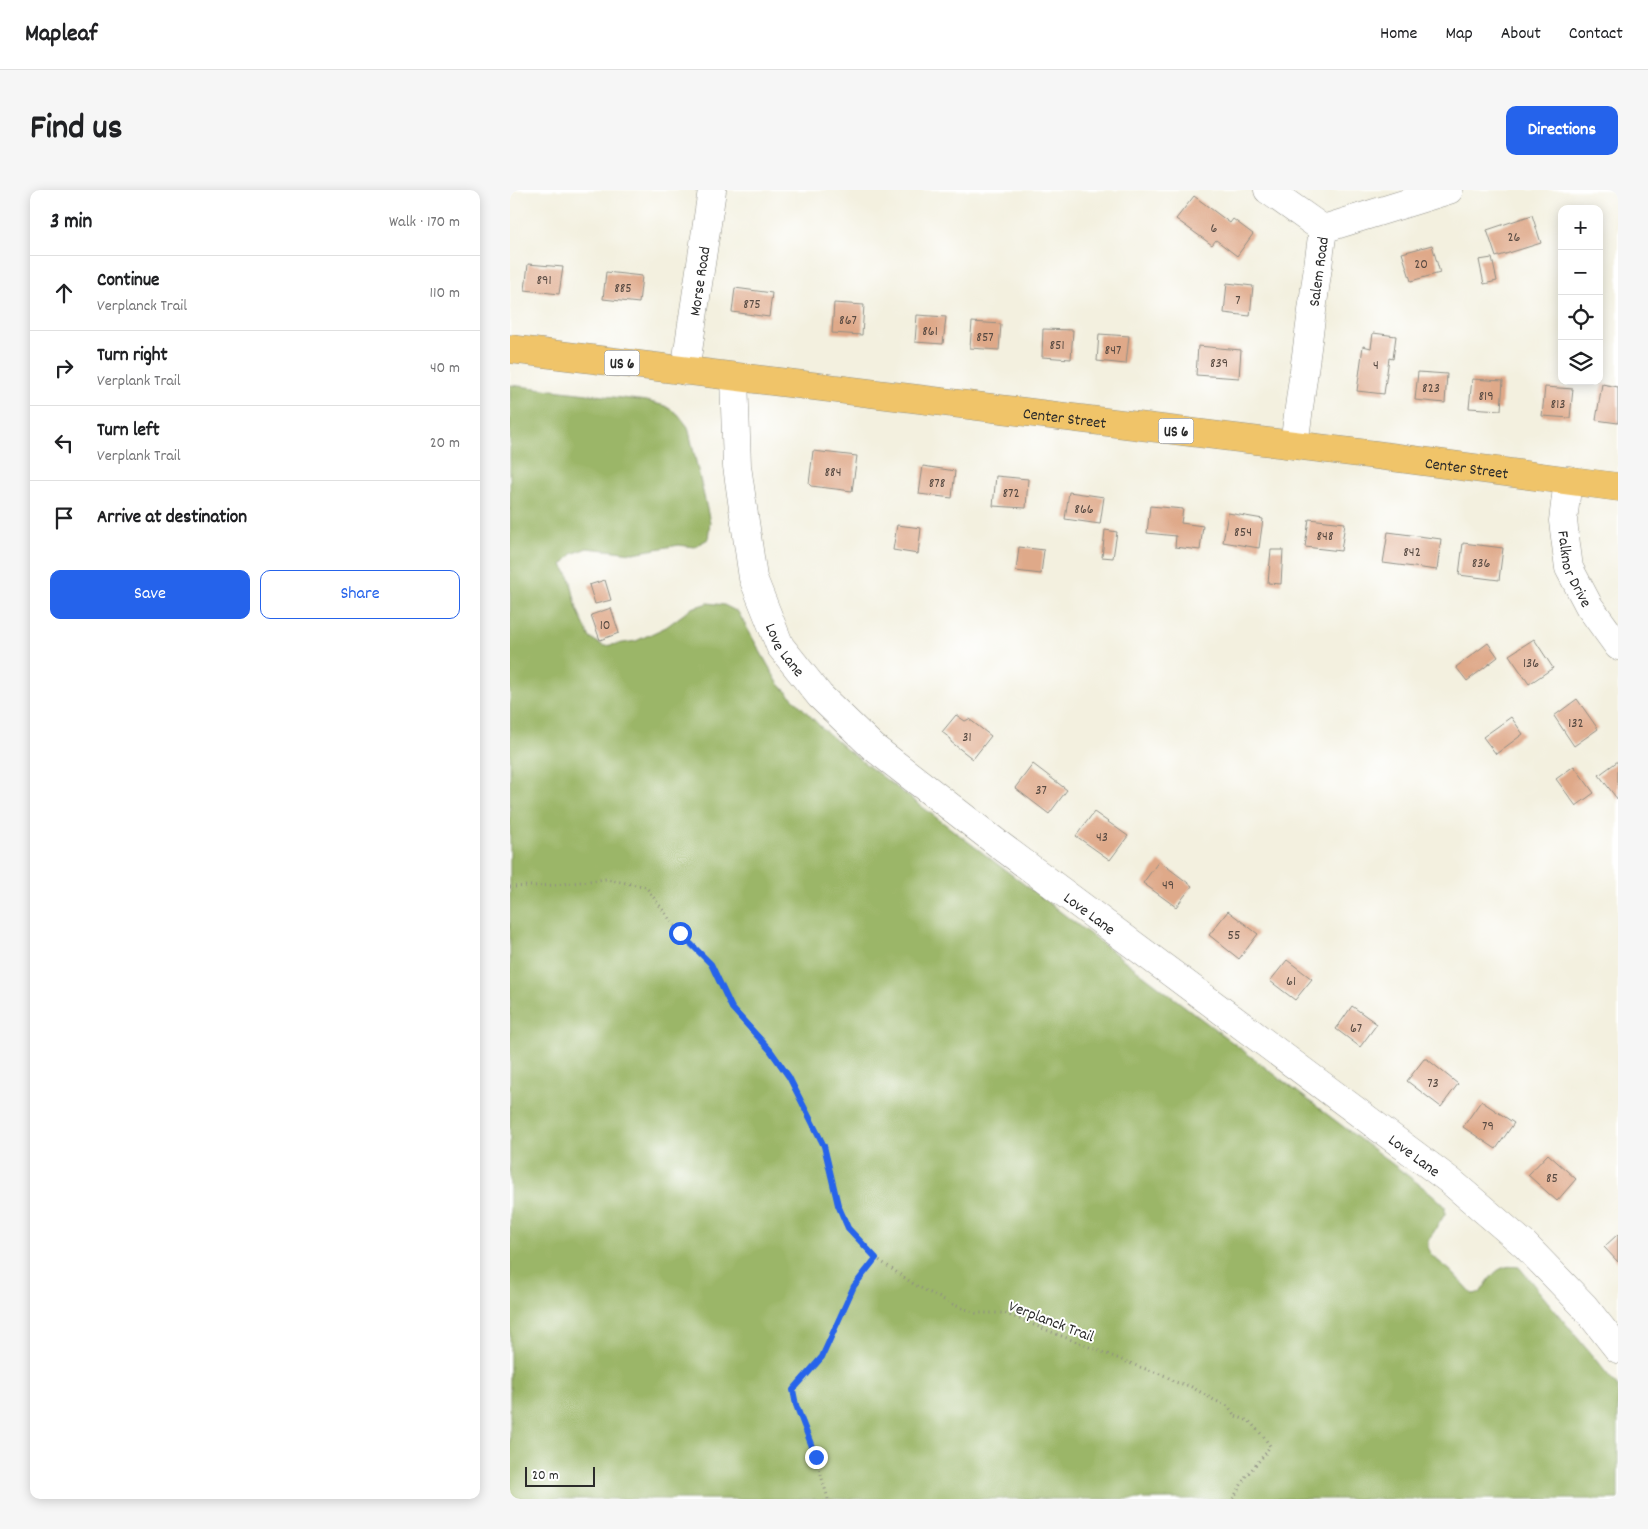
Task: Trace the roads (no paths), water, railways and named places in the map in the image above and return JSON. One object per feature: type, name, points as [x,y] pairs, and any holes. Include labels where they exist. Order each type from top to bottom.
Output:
[{"type":"main road","name":"Center Street","points":[[510,349],[1294,445],[1618,487]]},
{"type":"street","name":"Morse Road","points":[[685,371],[712,190]]},
{"type":"street","points":[[1268,190],[1323,228]]},
{"type":"street","name":"Salem Road","points":[[1294,445],[1323,228],[1449,190]]},
{"type":"street","name":"Love Lane","points":[[734,377],[737,466],[753,578],[780,646],[820,696],[873,747],[994,840],[1449,1180],[1525,1245],[1584,1306],[1618,1349]]},
{"type":"street","name":"Falknor Drive","points":[[1568,480],[1563,521],[1569,568],[1589,606],[1618,646]]}]
